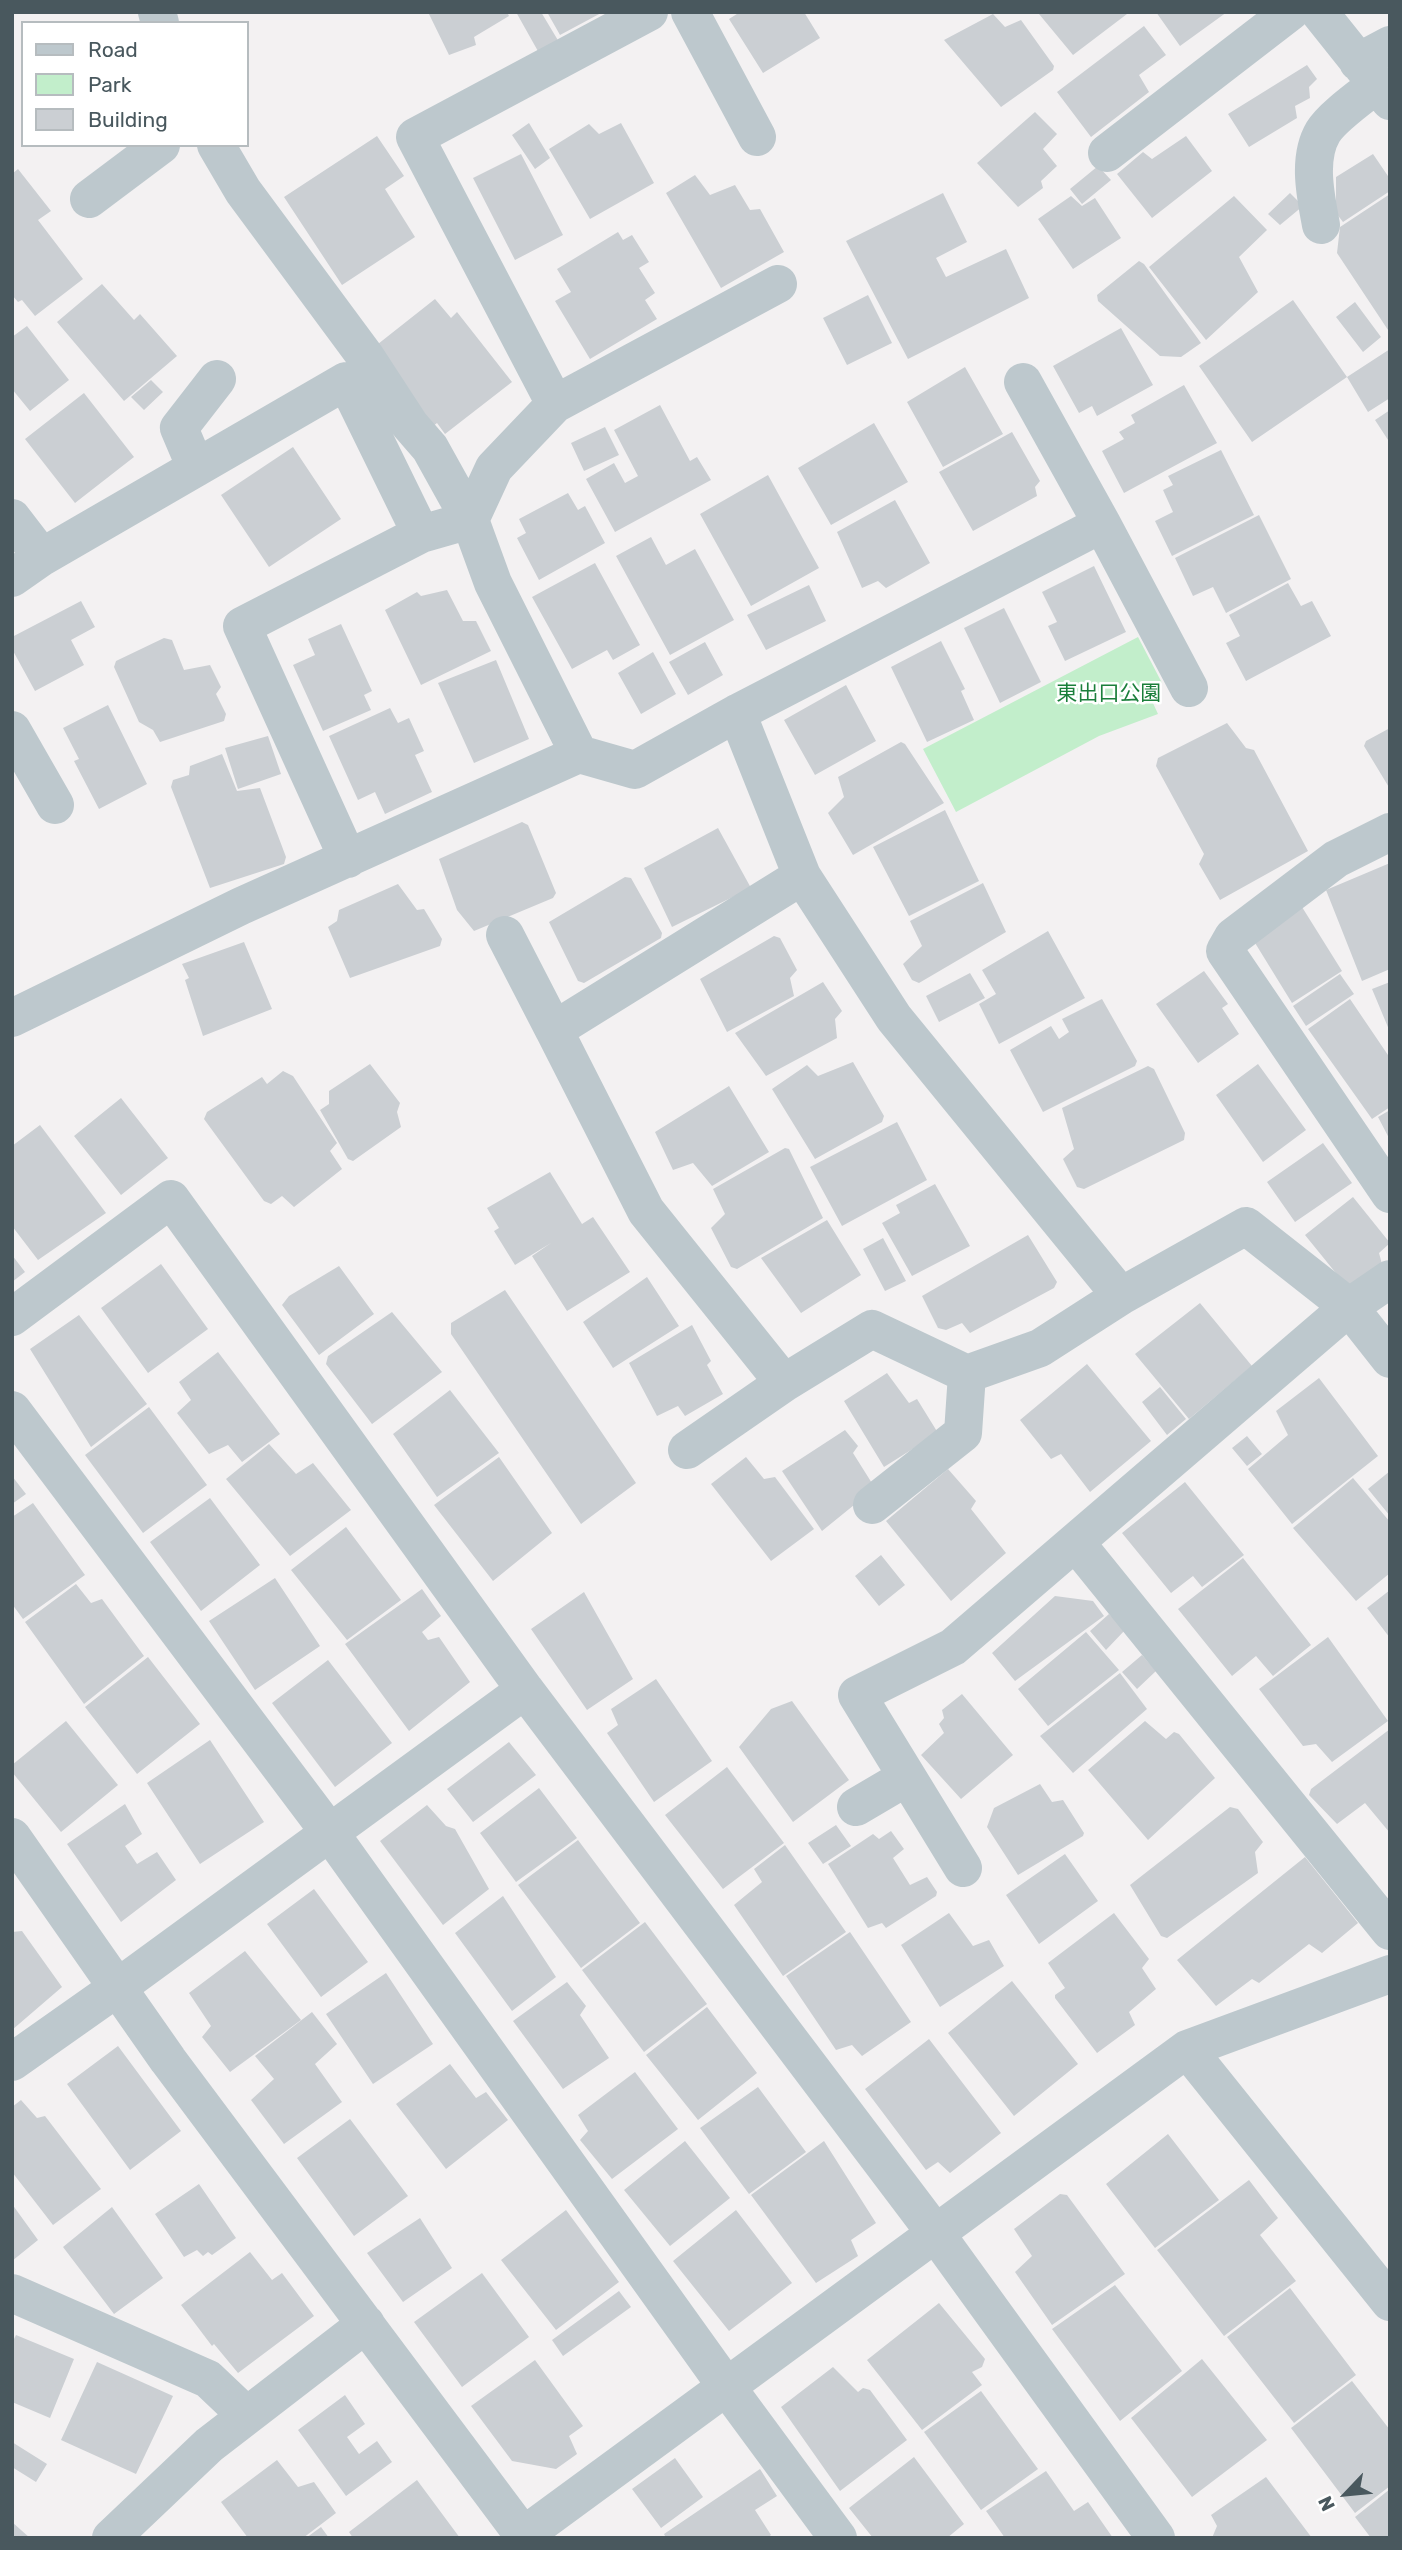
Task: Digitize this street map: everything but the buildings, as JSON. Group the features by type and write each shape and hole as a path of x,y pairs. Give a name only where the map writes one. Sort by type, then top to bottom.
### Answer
{"street":[{"path":"555,404 415,137 649,12"},
{"path":"690,12 757,137"},
{"path":"1107,153 1290,12"},
{"path":"1319,12 1379,73 1323,132 1316,156 1315,186 1321,225"},
{"path":"89,199 158,147"},
{"path":"217,147 243,191 365,356 410,425 430,448 470,520 493,583 579,754"},
{"path":"348,859 242,626 421,534 470,520 494,468 555,404 778,284"},
{"path":"195,468 179,428 217,379"},
{"path":"12,518 27,567 346,381 421,534"},
{"path":"1023,382 1189,688"},
{"path":"12,1018 241,906 579,754 635,771 737,713 1102,524"},
{"path":"737,713 802,876 894,1018 1121,1296"},
{"path":"12,730 55,805"},
{"path":"1390,832 1336,859 1233,937 1225,951 1390,1194"},
{"path":"554,1030 802,876"},
{"path":"505,935 646,1211 784,1383"},
{"path":"12,1317 171,1199 525,1690 936,2234 1156,2538"},
{"path":"687,1450 784,1383 872,1329 967,1374 1040,1348 1121,1296 1246,1226 1349,1307 1390,1359"},
{"path":"963,1868 857,1695 953,1647 1349,1307 1390,1279"},
{"path":"872,1505 963,1433 967,1374"},
{"path":"12,1410 330,1833 838,2538"},
{"path":"1076,1543 1390,1931"},
{"path":"12,2062 525,1690"},
{"path":"856,1807 907,1777"},
{"path":"12,1837 168,2060 522,2536 1187,2049 1390,1974"},
{"path":"1187,2049 1390,2302"},
{"path":"12,2293 208,2379 246,2415"},
{"path":"111,2538 209,2445 366,2324"}],"green space":[{"name":"東出口公園","path":"1138,637 1162,683 1147,690 1158,714 1099,736 956,812 923,749"}]}
